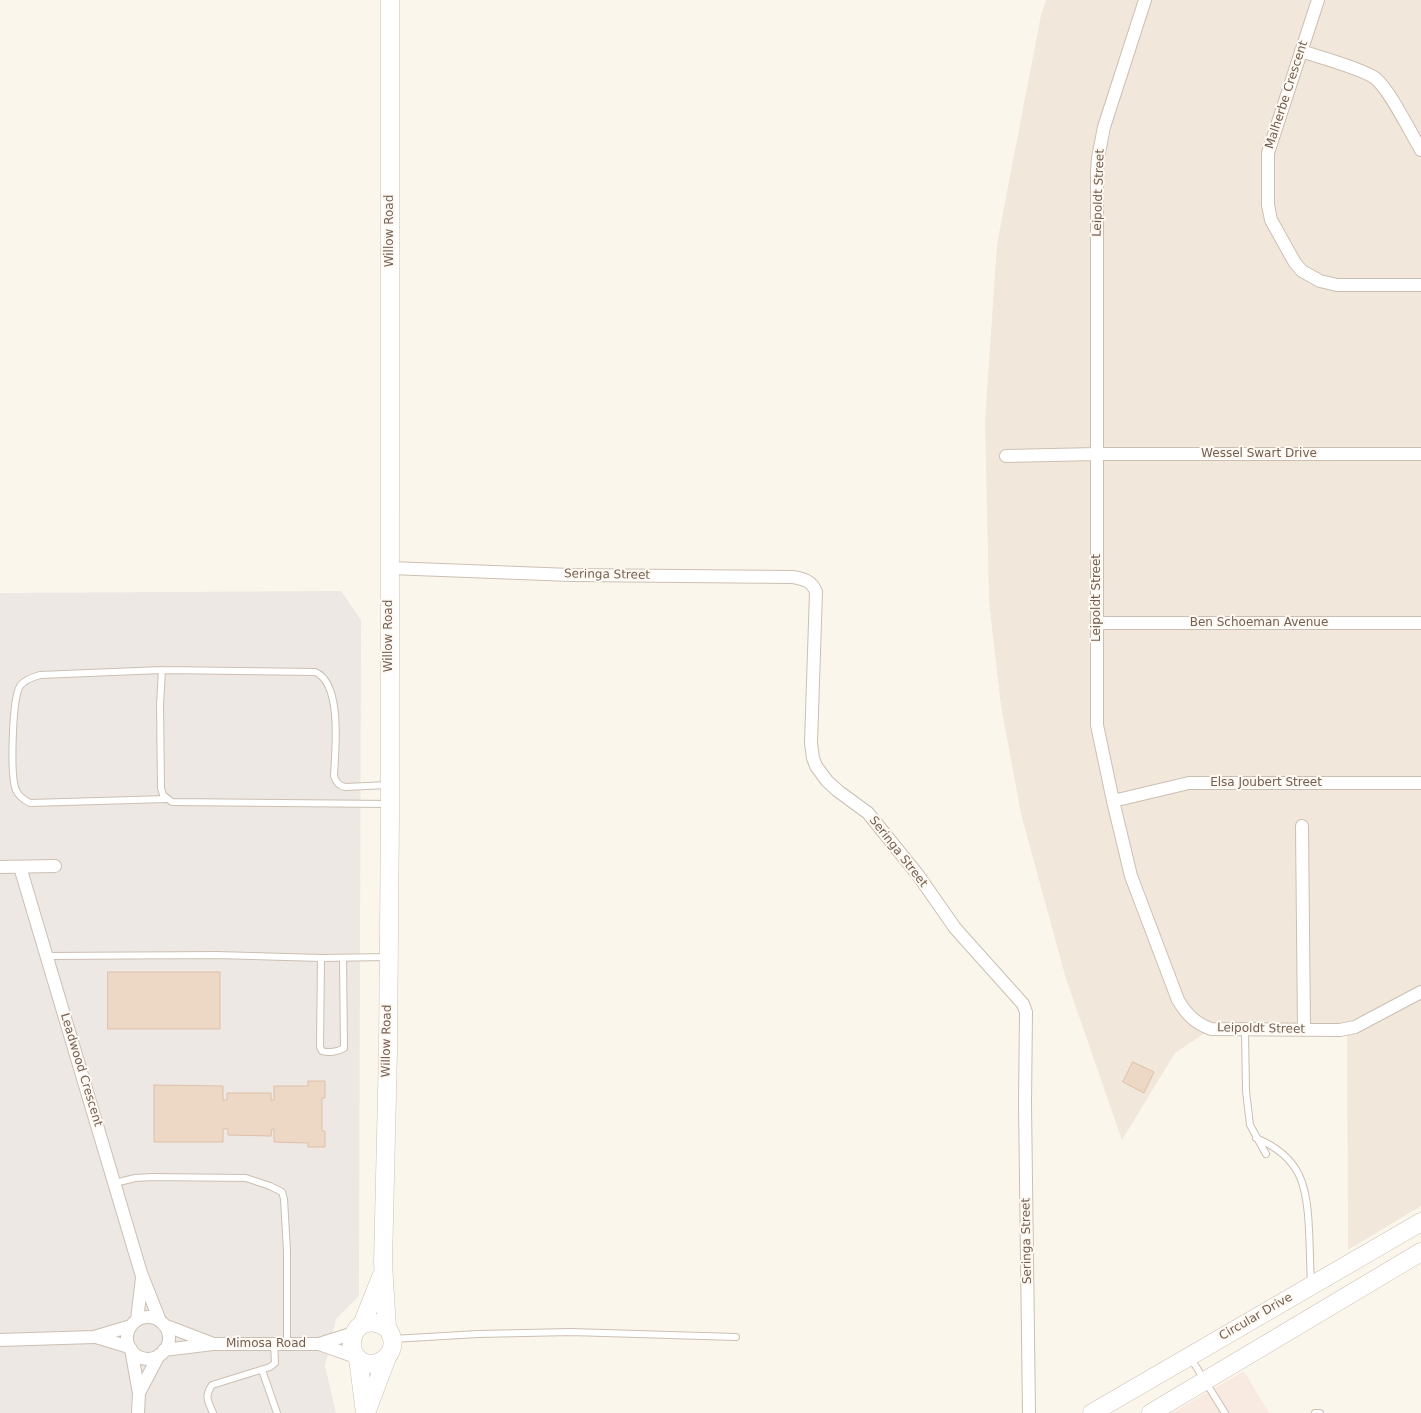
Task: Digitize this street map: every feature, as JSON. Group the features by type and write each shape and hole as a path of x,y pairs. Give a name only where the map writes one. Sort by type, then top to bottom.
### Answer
{"street":[{"name":"Willow Road","path":"365,1413 393,1346 383,1272 390,804 390,0"},
{"name":"Leipoldt Street","path":"1145,0 1104,127 1098,158 1098,725 1112,801 1133,883 1178,1000 1187,1014 1198,1024 1211,1029 1340,1030 1355,1027 1421,992"},
{"name":"Malherbe Crescent","path":"1318,0 1268,153 1268,205 1273,224 1289,255 1302,271 1326,284 1421,284"},
{"path":"1301,51 1374,77 1386,91 1421,150"},
{"name":"Wessel Swart Drive","path":"1006,456 1097,454 1421,454"},
{"name":"Seringa Street","path":"390,568 571,575 793,577 807,581 814,586 816,592 811,743 816,766 827,781 838,791 868,813 918,875 955,928 1023,1004 1026,1012 1025,1103 1029,1413"},
{"name":"Ben Schoeman Avenue","path":"1097,623 1421,623"},
{"name":"Elsa Joubert Street","path":"1112,801 1189,783 1421,783"},
{"path":"1302,826 1304,1030"},
{"path":"0,867 55,866"},
{"name":"Leadwood Crescent","path":"20,868 142,1273 162,1323"},
{"name":"Circular Drive","path":"1092,1413 1421,1222"},
{"path":"1151,1413 1421,1252"},
{"name":"Willow Road","path":"365,1413 357,1357 351,1345 383,1272"},
{"name":"Leadwood Crescent","path":"134,1323 142,1287 142,1273"},
{"name":"Mimosa Road","path":"0,1340 94,1337 150,1317 213,1344"},
{"path":"358,1329 375,1322 390,1334"},
{"path":"134,1323 127,1338 139,1393 138,1413"},
{"path":"139,1393 168,1340 168,1335 162,1323"},
{"name":"Mimosa Road","path":"319,1344 358,1329"},
{"name":"Mimosa Road","path":"94,1337 130,1348 136,1355 144,1358 152,1358 162,1353 213,1344 319,1344 357,1357"},
{"path":"357,1357 365,1363 373,1364 387,1358"}],"lane":[{"path":"162,670 160,704 161,788 167,799 172,802 390,804"},
{"path":"167,799 30,803 22,800 17,791 13,768 15,703 19,687 40,675 162,670 310,671 320,674 325,679 332,696 337,735 335,780 339,785 345,787 390,785"},
{"path":"47,956 388,957"},
{"path":"321,958 320,1047 325,1052 338,1051 344,1048 344,958"},
{"path":"1245,1030 1246,1091 1250,1125 1266,1154"},
{"path":"1256,1138 1271,1144 1282,1153 1292,1163 1302,1180 1308,1208 1311,1285"},
{"path":"115,1183 134,1178 246,1178 262,1182 282,1192 287,1250 281,1344 275,1362 270,1367 212,1385 207,1392 207,1400 213,1413"},
{"path":"390,1334 571,1332 736,1337"},
{"path":"1190,1356 1225,1413"},
{"path":"262,1370 277,1413"},
{"path":"1315,1413 1320,1413"}],"shaded area":[{"path":"1046,0 1421,0 1421,1206 1348,1250 1347,1029 1211,1029 1175,1053 1122,1140 1066,979 1021,814 1001,706 989,602 985,421 997,244 1041,15"},
{"path":"341,591 361,620 359,1296 336,1319 325,1366 336,1413 0,1413 0,593"},
{"path":"1244,1371 1269,1413 1172,1413"}],"building":[{"path":"108,972 220,972 220,1029 108,1029"},
{"path":"1133,1062 1154,1072 1144,1093 1123,1082"},
{"path":"308,1081 325,1081 325,1098 322,1098 322,1131 325,1131 325,1147 308,1147 308,1143 274,1142 274,1129 272,1129 271,1136 228,1135 228,1129 223,1129 223,1142 154,1142 154,1085 223,1086 223,1100 227,1100 227,1093 271,1093 271,1100 274,1100 274,1086 308,1086"}]}
